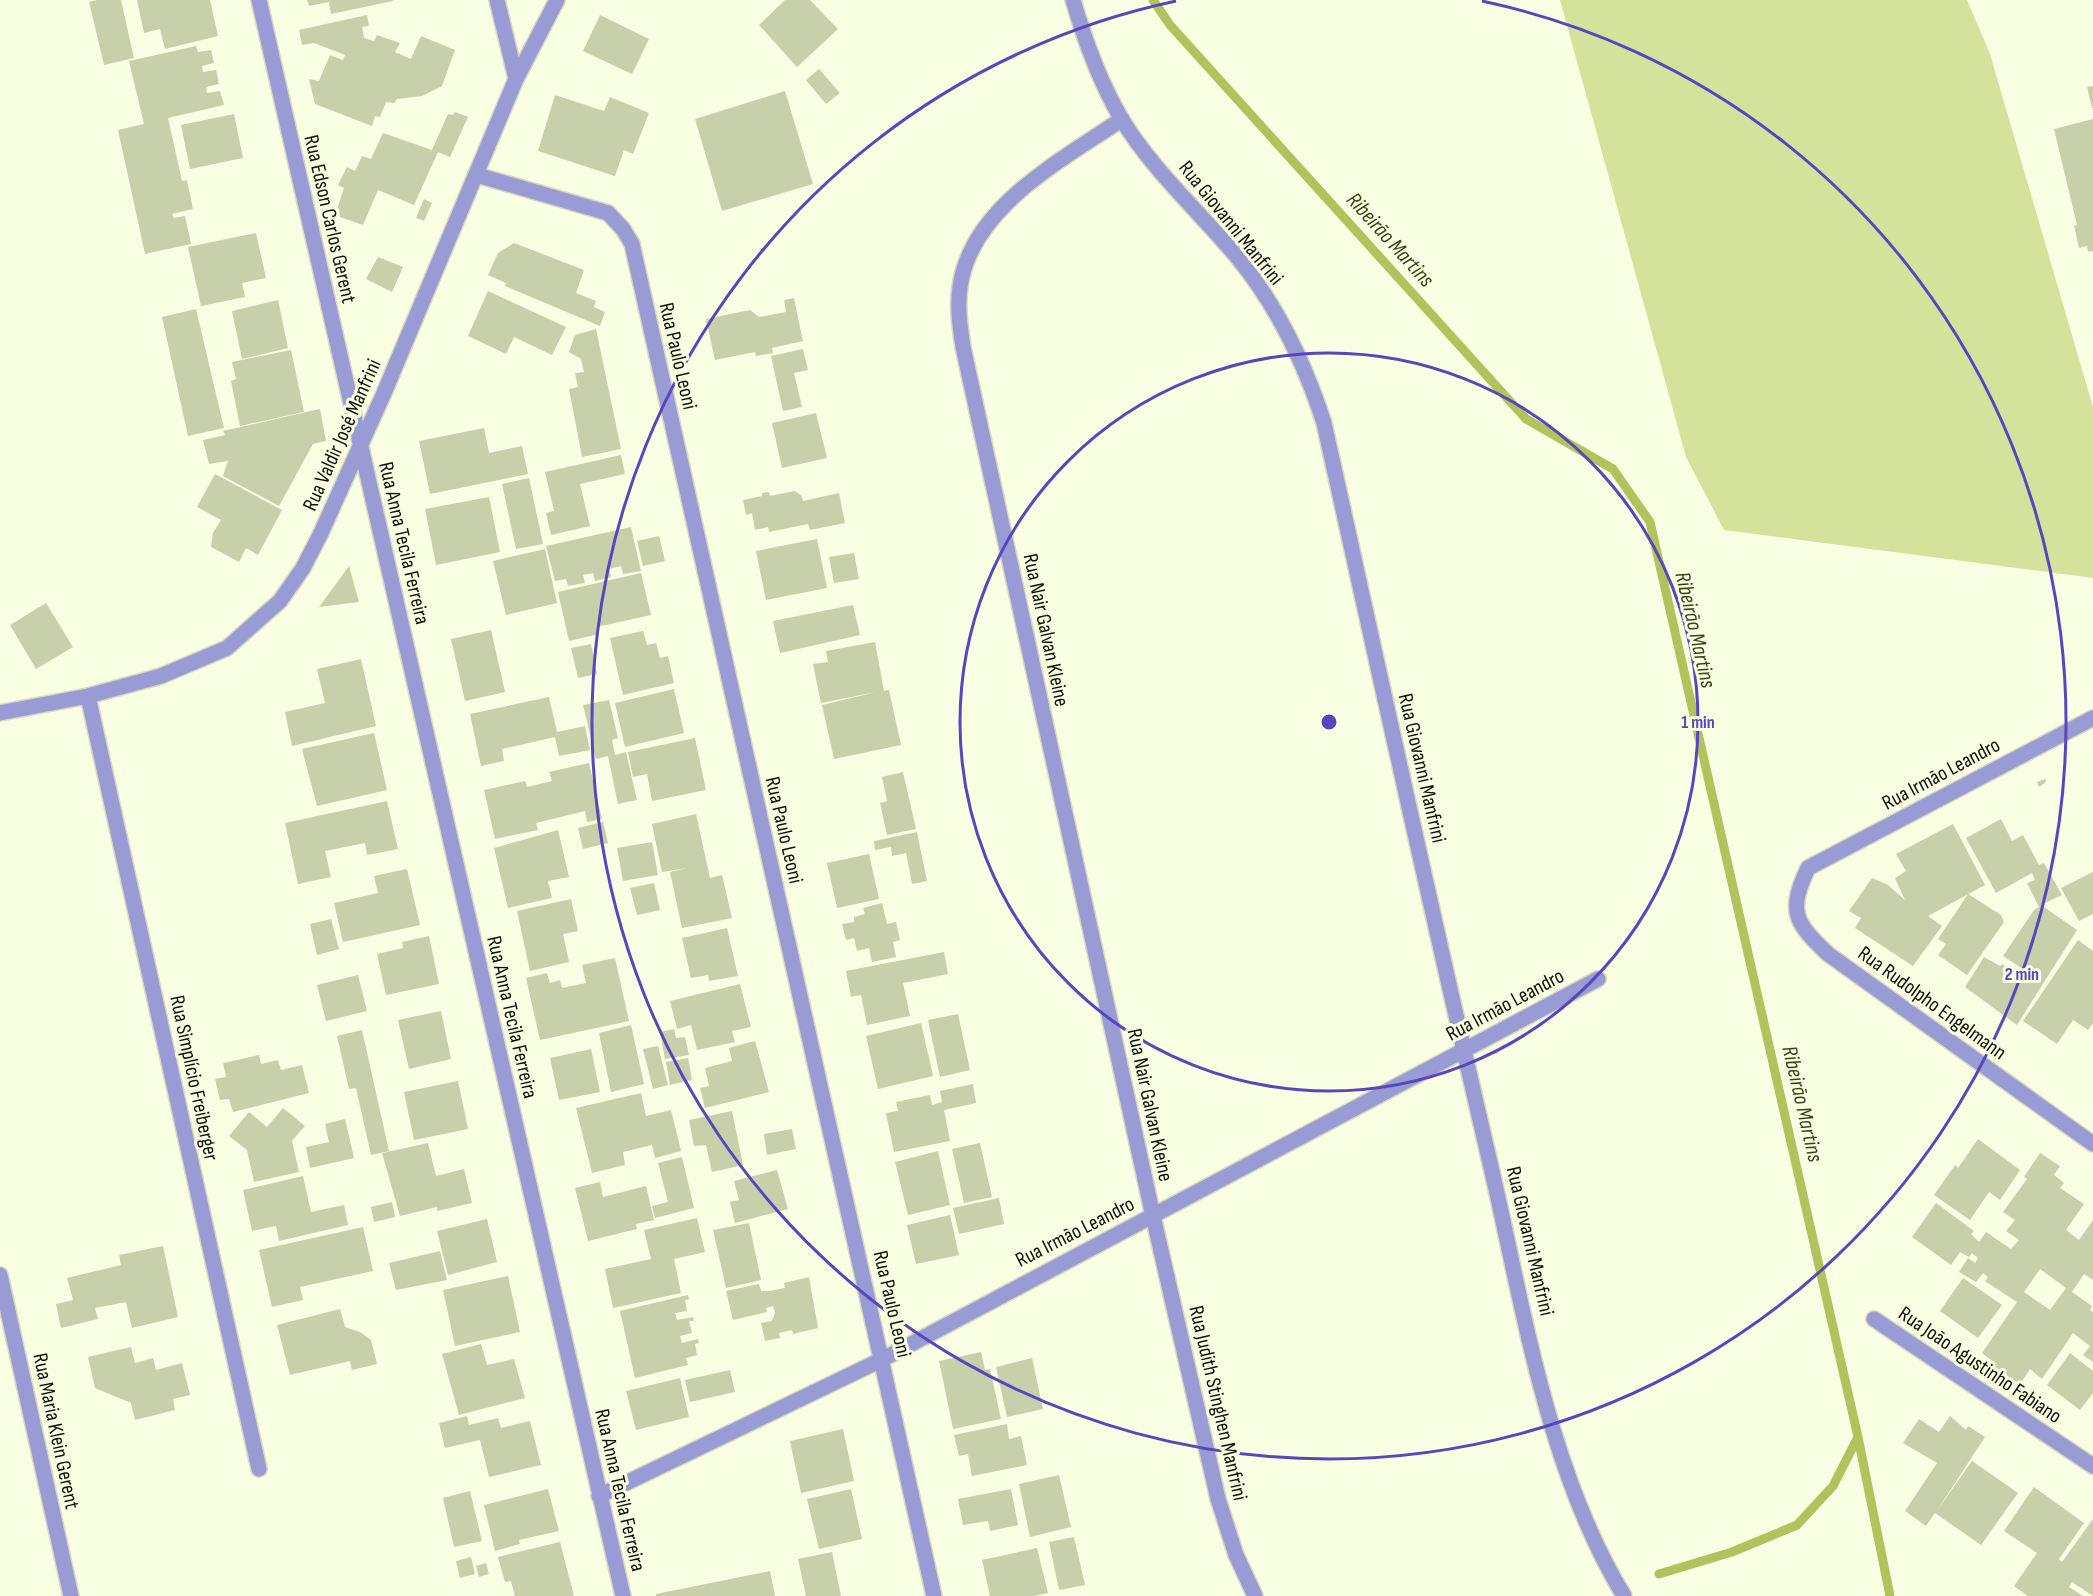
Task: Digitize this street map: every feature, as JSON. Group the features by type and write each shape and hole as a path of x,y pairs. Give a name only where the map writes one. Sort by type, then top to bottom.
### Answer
{"street":[{"name":"Rua Edson Carlos Gerent","path":"259,0 360,447"},
{"path":"496,0 516,80"},
{"name":"Rua Valdir José Manfrini","path":"0,713 88,696 161,676 227,648 280,601 303,568 321,533 360,447 516,80 557,0"},
{"name":"Rua Giovanni Manfrini","path":"1072,0 1095,67 1122,119 1143,150 1253,278 1280,320 1315,395 1330,447 1464,1050 1551,1421 1592,1532 1624,1596"},
{"name":"Rua Nair Galvan Kleine","path":"1122,119 1025,188 986,225 964,267 958,313 963,347 1153,1216"},
{"name":"Rua Paulo Leoni","path":"477,175 608,213 623,228 632,244 883,1359 934,1596"},
{"name":"Rua Anna Tecila Ferreira","path":"360,447 623,1596"},
{"name":"Rua Simplício Freiberger","path":"88,696 259,1469"},
{"name":"Rua Irmão Leandro","path":"1808,868 2093,718"},
{"name":"Rua Rudolpho Engelmann","path":"1808,868 1796,894 1797,913 1809,936 1828,954 2093,1144"},
{"name":"Rua Irmão Leandro","path":"600,1496 883,1359 1598,979"},
{"name":"Rua Judith Stinghen Manfrini","path":"1153,1216 1218,1499 1236,1555 1256,1596"},
{"name":"Rua Maria Klein Gerent","path":"0,1275 71,1596"},
{"name":"Rua João Agustinho Fabiano","path":"1874,1319 2093,1466"}],"green space":[{"path":"1560,0 1967,0 1990,54 2093,407 2093,578 1724,530 1686,457"}],"building":[{"path":"121,0 134,58 104,65 89,2"},
{"path":"137,0 210,0 218,36 165,49 160,29 144,33"},
{"path":"307,0 393,1 331,14 329,2 309,6"},
{"path":"785,0 810,0 838,29 797,67 759,25"},
{"path":"367,15 369,26 362,27 364,38 374,41 377,35 400,43 395,52 411,59 421,36 455,50 442,86 422,96 397,99 394,103 386,102 380,117 375,116 372,126 315,104 309,79 319,81 330,55 343,60 345,55 314,43 302,45 299,30"},
{"path":"600,15 649,39 632,74 583,51"},
{"path":"196,46 198,52 211,50 214,63 202,66 203,72 216,70 219,84 206,87 207,93 220,91 224,105 168,118 182,181 187,180 193,209 172,214 174,218 185,216 191,244 145,254 118,130 144,124 129,61"},
{"path":"819,69 840,93 826,104 806,80"},
{"path":"2093,86 2093,108 2092,108 2087,87"},
{"path":"785,91 813,184 722,211 695,119"},
{"path":"555,95 604,111 610,97 649,113 633,154 624,150 615,176 538,151"},
{"path":"455,112 468,117 450,157 438,152 414,205 378,190 363,225 340,217 338,206 344,188 338,185 347,167 355,171 362,156 371,159 383,133 432,150 448,114 453,115"},
{"path":"234,114 243,158 190,169 181,125"},
{"path":"2093,119 2093,251 2088,252 2087,246 2079,248 2074,226 2077,225 2054,129"},
{"path":"424,199 432,203 424,221 416,218"},
{"path":"256,233 266,278 242,283 245,297 201,306 188,247"},
{"path":"514,243 584,270 576,293 596,301 594,307 605,312 600,326 505,286 506,283 488,275 498,253"},
{"path":"378,257 403,267 392,292 366,279"},
{"path":"488,291 566,327 552,355 514,337 506,354 468,336"},
{"path":"794,298 803,341 772,348 773,353 756,356 755,352 715,360 706,319 750,310 759,317 786,312 784,300"},
{"path":"278,300 288,348 242,359 232,311"},
{"path":"196,309 224,428 188,436 162,317"},
{"path":"596,329 621,449 582,457 569,389 578,387 575,373 584,372 581,359 569,352 575,335"},
{"path":"803,349 808,370 794,373 802,407 783,411 771,356"},
{"path":"291,350 304,412 240,426 231,381 236,379 232,362"},
{"path":"320,409 326,441 313,444 279,506 223,476 228,461 209,464 203,440 225,435 223,431"},
{"path":"816,413 827,458 782,468 772,423"},
{"path":"484,428 489,453 522,446 528,474 430,494 419,441"},
{"path":"621,455 625,474 580,484 590,526 551,535 546,513 554,511 545,472"},
{"path":"215,474 282,510 258,555 246,548 239,562 211,547 213,533 221,520 197,507"},
{"path":"529,478 543,544 516,549 502,484"},
{"path":"794,491 801,495 803,501 839,493 845,523 810,530 808,524 769,532 768,527 755,530 752,513 746,515 743,500 762,496 762,493 769,492 770,496"},
{"path":"489,497 500,552 436,565 425,509"},
{"path":"631,527 641,571 623,574 621,566 609,569 611,577 595,581 593,573 583,575 585,583 568,586 566,579 555,581 546,546"},
{"path":"659,536 665,561 643,566 637,541"},
{"path":"817,539 827,588 766,600 756,551"},
{"path":"545,549 557,603 506,615 493,561"},
{"path":"854,553 859,579 834,583 829,557"},
{"path":"349,566 359,602 319,607"},
{"path":"641,573 651,615 597,627 599,634 569,641 558,592"},
{"path":"46,603 73,647 36,669 10,625"},
{"path":"853,605 860,635 780,653 773,621"},
{"path":"491,630 505,692 465,701 451,639"},
{"path":"643,631 647,645 656,643 660,658 668,656 674,683 623,695 610,638"},
{"path":"875,642 884,691 889,690 901,745 834,759 822,705 876,692 821,703 813,664 828,662 826,651"},
{"path":"591,644 597,674 578,678 571,648"},
{"path":"361,659 376,726 292,746 285,712 325,703 317,669"},
{"path":"674,689 684,733 625,747 615,703"},
{"path":"549,697 557,732 585,726 590,750 559,756 555,737 502,749 504,761 481,766 470,714"},
{"path":"609,700 618,738 612,740 615,755 626,752 637,800 618,804 608,756 596,759 583,705"},
{"path":"374,733 387,790 317,806 302,749"},
{"path":"695,738 706,790 652,801 647,774 633,777 628,752"},
{"path":"589,763 602,819 587,822 585,811 536,823 538,830 495,839 484,790 525,781 527,787 552,781 549,772"},
{"path":"903,772 916,829 887,835 880,803 887,801 882,777"},
{"path":"2045,779 2046,782 2039,787 2037,782"},
{"path":"387,801 398,849 367,855 365,843 325,851 331,877 298,884 285,823"},
{"path":"696,814 710,878 722,875 732,918 682,928 670,872 687,868 662,872 652,824"},
{"path":"2001,819 2012,841 2023,835 2039,865 2044,863 2062,895 2041,905 2077,930 2017,1025 1965,987 1984,957 2000,966 2002,964 2030,983 2035,977 2003,956 2034,910 2039,907 2027,883 2035,880 2032,873 1996,893 1966,838"},
{"path":"603,822 608,843 583,849 578,828"},
{"path":"1953,824 1985,885 1928,916 1942,926 1913,966 1855,928 1861,918 1849,911 1872,878 1888,885 1905,900 1895,878 1906,871 1896,854"},
{"path":"558,830 569,877 548,881 552,898 508,908 494,848"},
{"path":"917,832 927,881 912,884 906,853 892,856 891,847 875,850 874,841"},
{"path":"652,842 658,875 623,881 617,848"},
{"path":"869,854 879,899 837,908 827,863"},
{"path":"407,869 420,925 343,942 334,903 378,893 374,876"},
{"path":"2093,872 2093,914 2079,921 2061,888"},
{"path":"654,883 660,910 637,915 630,888"},
{"path":"1968,894 2001,915 2004,922 1967,975 1938,955 1946,944 1938,939"},
{"path":"571,899 578,931 563,934 569,962 530,971 517,911"},
{"path":"882,903 887,924 896,922 900,940 893,942 896,957 872,962 869,948 857,951 854,938 846,940 842,924 854,922 854,917 865,914 863,908"},
{"path":"331,919 339,949 317,955 310,924"},
{"path":"727,928 738,976 709,981 708,975 691,978 682,938"},
{"path":"429,936 439,984 386,995 377,954 403,948 402,942"},
{"path":"2078,940 2093,951 2093,1023 2088,1030 2073,1020 2057,1044 2023,1021"},
{"path":"944,952 948,974 903,983 910,1016 867,1025 861,995 851,997 846,971"},
{"path":"615,958 629,1021 540,1040 526,978 547,973 550,983 560,980 562,988 586,983 582,965"},
{"path":"358,975 367,1011 326,1021 317,985"},
{"path":"740,984 751,1027 732,1031 735,1042 697,1050 691,1025 677,1029 670,1001"},
{"path":"441,1011 451,1059 409,1069 398,1020"},
{"path":"958,1014 970,1070 940,1077 928,1020"},
{"path":"921,1023 933,1076 878,1089 866,1036"},
{"path":"631,1025 644,1084 611,1092 599,1033"},
{"path":"674,1029 676,1038 685,1037 689,1055 665,1059 660,1032"},
{"path":"362,1030 389,1151 371,1155 356,1088 349,1089 337,1036"},
{"path":"755,1041 769,1092 705,1108 700,1088 709,1086 705,1068 732,1061 729,1048"},
{"path":"658,1046 668,1085 653,1089 643,1049"},
{"path":"591,1049 600,1092 559,1100 550,1058"},
{"path":"259,1055 261,1064 278,1060 281,1070 302,1065 309,1093 233,1112 229,1099 220,1100 215,1079 226,1077 223,1063"},
{"path":"688,1058 692,1080 670,1085 666,1062"},
{"path":"458,1081 468,1129 414,1140 404,1092"},
{"path":"973,1084 976,1103 944,1110 950,1141 894,1152 886,1113 898,1111 896,1102 930,1095 932,1105 942,1102 940,1091"},
{"path":"641,1093 646,1116 671,1110 681,1151 655,1158 652,1145 623,1152 625,1165 592,1173 576,1108"},
{"path":"283,1108 305,1126 292,1141 299,1172 254,1182 247,1150 229,1136 249,1112 267,1127"},
{"path":"732,1111 743,1165 712,1172 706,1145 694,1146 689,1120"},
{"path":"345,1119 354,1158 310,1168 306,1147 329,1142 325,1124"},
{"path":"792,1129 796,1149 767,1155 764,1134"},
{"path":"1978,1139 2020,1170 2000,1200 1989,1192 1970,1220 1934,1195 1955,1165 1958,1168"},
{"path":"428,1143 436,1176 464,1169 472,1203 437,1211 437,1207 400,1216 382,1153"},
{"path":"980,1143 992,1197 964,1203 952,1149"},
{"path":"938,1151 950,1205 908,1215 895,1162"},
{"path":"2040,1153 2060,1166 2054,1175 2064,1183 2060,1188 2084,1204 2066,1230 2079,1240 2093,1220 2093,1280 2084,1274 2072,1292 2092,1306 2090,1310 2093,1312 2093,1362 2083,1355 2090,1346 2073,1333 2042,1379 2030,1369 2020,1384 1992,1365 1994,1362 1982,1353 2017,1302 1985,1281 1988,1277 1983,1273 1976,1282 1959,1272 1968,1258 1975,1263 1978,1258 1972,1253 1969,1257 1960,1252 1951,1265 1912,1237 1936,1203 1974,1231 1971,1234 1979,1242 1986,1232 2011,1249 2019,1240 2006,1231 2015,1220 2003,1212 2027,1179 2024,1177","holes":["2040,1269 2066,1288 2050,1310 2024,1292"]},
{"path":"682,1157 694,1208 655,1218 652,1206 668,1202 658,1163"},
{"path":"777,1170 788,1209 735,1223 730,1202 739,1200 734,1181"},
{"path":"303,1176 311,1212 344,1205 348,1225 279,1241 276,1226 252,1231 243,1190"},
{"path":"600,1182 603,1197 646,1186 654,1220 636,1224 637,1229 588,1241 575,1188"},
{"path":"999,1198 1004,1224 959,1234 953,1208"},
{"path":"392,1202 395,1217 374,1222 371,1207"},
{"path":"950,1215 959,1255 916,1264 907,1225"},
{"path":"697,1218 705,1252 674,1259 681,1293 613,1308 605,1269 651,1259 644,1230"},
{"path":"487,1219 497,1262 448,1275 437,1231"},
{"path":"749,1223 761,1280 726,1288 713,1230"},
{"path":"363,1227 373,1271 300,1287 303,1300 272,1307 259,1250"},
{"path":"163,1246 178,1317 132,1328 126,1302 95,1308 98,1319 61,1328 56,1304 73,1300 67,1278 121,1265 119,1255"},
{"path":"440,1251 447,1280 396,1290 389,1263"},
{"path":"508,1276 520,1332 455,1346 443,1290"},
{"path":"809,1277 818,1328 793,1334 792,1330 779,1333 780,1338 765,1341 761,1323 772,1321 775,1313 773,1306 766,1308 767,1312 733,1320 726,1291 759,1284 761,1291 770,1291 785,1288 784,1283"},
{"path":"1963,1278 2002,1305 1978,1338 1940,1311"},
{"path":"688,1295 689,1299 685,1300 687,1311 675,1313 677,1320 693,1317 694,1321 689,1321 692,1333 680,1336 682,1343 698,1339 699,1343 695,1344 697,1355 686,1358 688,1365 635,1378 620,1311"},
{"path":"340,1309 345,1327 360,1332 371,1340 377,1364 352,1370 350,1361 290,1375 277,1325"},
{"path":"481,1344 487,1365 514,1359 525,1398 459,1415 442,1354"},
{"path":"131,1347 135,1363 153,1358 156,1370 182,1363 190,1395 173,1399 175,1410 135,1420 131,1403 95,1388 88,1357"},
{"path":"981,1352 985,1370 990,1369 1001,1419 953,1429 939,1361"},
{"path":"2070,1353 2093,1371 2093,1393 2080,1410 2047,1385"},
{"path":"1032,1358 1043,1409 1007,1417 996,1367"},
{"path":"730,1370 735,1392 690,1402 685,1380"},
{"path":"680,1378 689,1417 636,1430 626,1391"},
{"path":"467,1416 469,1425 498,1418 501,1428 530,1421 541,1465 489,1477 480,1440 445,1448 439,1423"},
{"path":"1950,1416 1966,1430 1968,1426 1985,1437 1936,1512 1972,1461 2018,1493 1981,1545 1935,1513 1926,1526 1905,1511 1937,1463 1903,1443 1919,1419 1939,1432"},
{"path":"1007,1424 1009,1439 1021,1436 1027,1465 972,1476 968,1454 959,1456 954,1435"},
{"path":"843,1429 854,1481 801,1493 790,1441"},
{"path":"1059,1475 1071,1527 1030,1537 1019,1484"},
{"path":"2034,1487 2084,1523 2059,1559 2062,1562 2093,1519 2093,1596 2072,1582 2069,1587 2083,1596 2028,1596 2014,1586 2037,1553 2004,1531"},
{"path":"548,1489 559,1531 519,1540 520,1544 495,1551 484,1505"},
{"path":"851,1489 862,1539 819,1549 807,1499"},
{"path":"1011,1489 1018,1525 990,1531 988,1521 963,1525 958,1499"},
{"path":"470,1491 482,1541 454,1547 443,1498"},
{"path":"1074,1537 1085,1585 1059,1590 1049,1542"},
{"path":"560,1542 574,1596 515,1596 511,1581 505,1582 498,1557"},
{"path":"1037,1548 1048,1593 1034,1596 990,1596 982,1560"},
{"path":"832,1552 841,1596 806,1596 798,1559"},
{"path":"471,1557 475,1574 460,1578 456,1561"},
{"path":"486,1563 489,1574 479,1577 476,1566"},
{"path":"770,1571 775,1596 656,1596 656,1594"}],"waterway":[{"name":"Ribeirão Martins","path":"1153,0 1170,25 1526,419 1613,469 1650,522 1858,1437 1890,1596"},
{"path":"1659,1574 1732,1552 1797,1525 1833,1486 1858,1437"}]}
